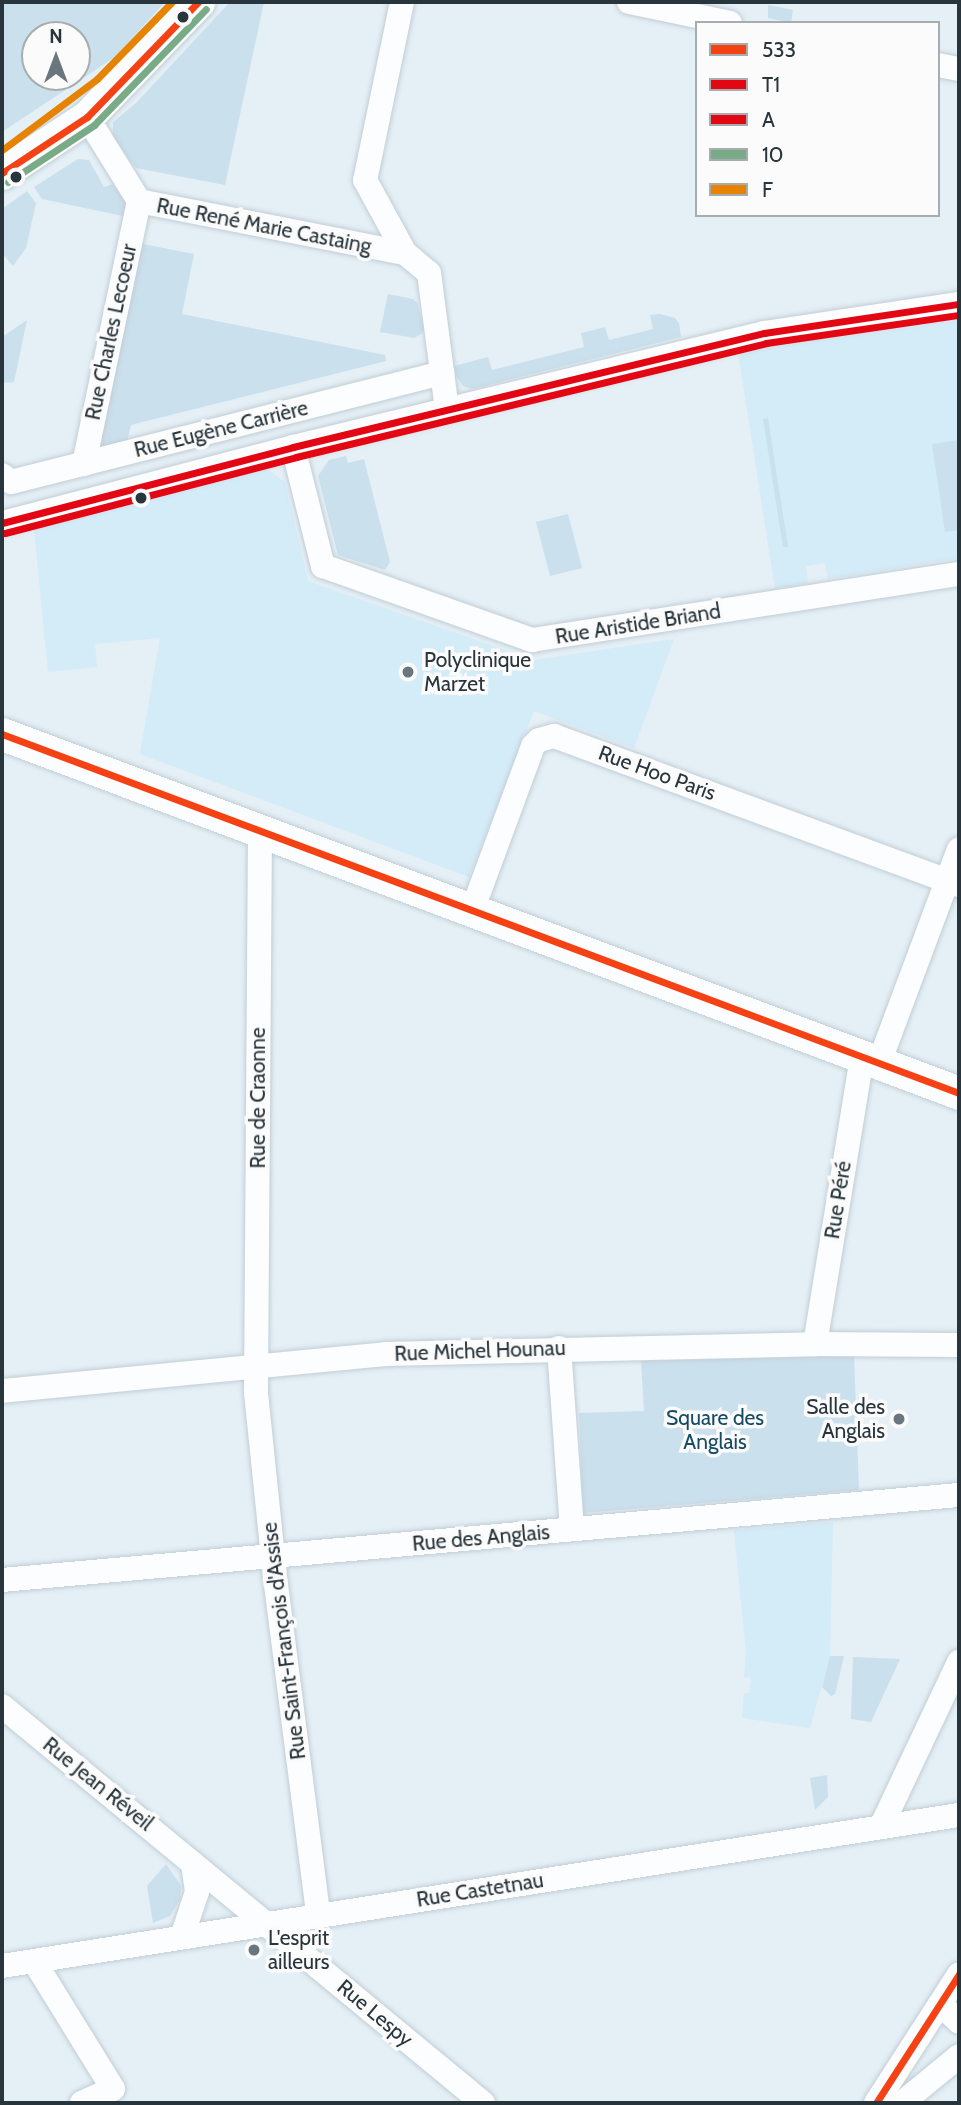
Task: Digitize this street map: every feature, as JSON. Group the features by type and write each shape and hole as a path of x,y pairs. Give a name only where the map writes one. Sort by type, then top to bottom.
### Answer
{"main road":[{"path":"2,173 87,117 198,2"},
{"path":"2,734 959,1093"}],"street":[{"path":"402,2 365,180 405,253 429,273 447,410"},
{"path":"629,2 720,21"},
{"path":"940,65 959,69"},
{"name":"Rue René Marie Castaing","path":"87,117 139,201 405,253"},
{"name":"Rue Charles Lecoeur","path":"84,464 139,201"},
{"path":"2,523 293,447 764,332 959,304"},
{"name":"Rue Eugène Carrière","path":"6,479 84,464 442,373"},
{"name":"Rue Aristide Briand","path":"293,447 323,566 532,640 959,574"},
{"name":"Rue Hoo Paris","path":"472,911 533,746 539,740 554,736 953,883"},
{"name":"Rue de Craonne","path":"257,1366 260,830"},
{"name":"Rue Péré","path":"815,1343 870,1059 953,883 959,849"},
{"name":"Rue Michel Hounau","path":"2,1391 386,1354 815,1343 959,1345"},
{"path":"559,1349 572,1529"},
{"name":"Rue Saint-François d'Assise","path":"257,1366 256,1393 273,1555 318,1916"},
{"name":"Rue des Anglais","path":"2,1580 959,1495"},
{"path":"881,1827 959,1662"},
{"name":"Rue Jean Réveil","path":"2,1706 267,1923"},
{"name":"Rue Castetnau","path":"2,1966 959,1815"},
{"path":"182,1937 197,1892 194,1863"},
{"name":"Rue Lespy","path":"267,1923 483,2103"},
{"path":"34,1961 113,2089 82,2103"},
{"path":"876,2103 959,1974"},
{"path":"940,2004 959,2022"},
{"path":"902,2103 959,2056"}],"shaded area":[{"path":"959,320 959,558 828,579 825,563 806,566 808,583 775,589 738,352"},
{"name":"Polyclinique Marzet","path":"264,467 285,482 308,581 533,660 674,639 634,748 534,711 469,877 140,754 160,638 95,644 97,667 48,672 34,529"},
{"path":"833,1522 830,1656 810,1728 742,1718 744,1693 749,1693 751,1678 744,1677 746,1653 734,1530"}],"green space":[{"path":"2,2 165,2 115,57 91,73 91,21 21,21 21,91 64,91 2,132"},
{"path":"230,2 264,2 225,185 136,168 113,137 113,122 136,103"},
{"path":"768,5 793,10 791,21 768,18"},
{"path":"78,159 89,160 104,187 113,184 133,212 128,217 42,199 34,187"},
{"path":"27,191 36,203 26,248 13,266 2,253 2,209"},
{"path":"138,243 194,254 182,314 385,355 386,361 131,425 126,446 100,447"},
{"path":"388,294 413,299 417,303 424,329 421,334 414,338 380,332"},
{"path":"660,314 675,318 679,323 681,337 472,389 463,386 455,374 454,366 488,357 492,370 584,347 581,333 605,327 609,340 653,329 650,315"},
{"path":"27,320 14,382 2,383 2,337"},
{"path":"768,418 788,547 783,547 763,419"},
{"path":"959,440 959,530 945,532 932,444"},
{"path":"346,456 348,463 364,459 390,562 385,570 338,555 318,476 329,460"},
{"path":"568,514 582,568 550,576 536,522"},
{"name":"Square des Anglais","path":"854,1356 859,1490 583,1513 579,1413 644,1411 641,1361"},
{"path":"830,1656 844,1656 835,1694 831,1696 822,1687"},
{"path":"853,1657 900,1659 871,1722 851,1719"},
{"path":"827,1775 828,1797 815,1810 810,1778"},
{"path":"166,1864 181,1886 180,1900 170,1916 153,1923 147,1886"}],"transit line":[{"name":"F","path":"2,150 97,79 172,2"},
{"name":"533","path":"2,173 87,117 198,2"},
{"name":"10","path":"8,182 94,125 206,9"},
{"name":"T1","path":"2,523 293,447 764,333 959,304"},
{"name":"A","path":"5,533 296,457 766,343 959,315"},
{"name":"533","path":"2,734 959,1093"},
{"name":"533","path":"876,2103 959,1974"}],"place":[{"name":"Polyclinique Marzet","path":"408,672"},
{"name":"Salle des Anglais","path":"899,1419"},
{"name":"L'esprit ailleurs","path":"254,1950"}]}
